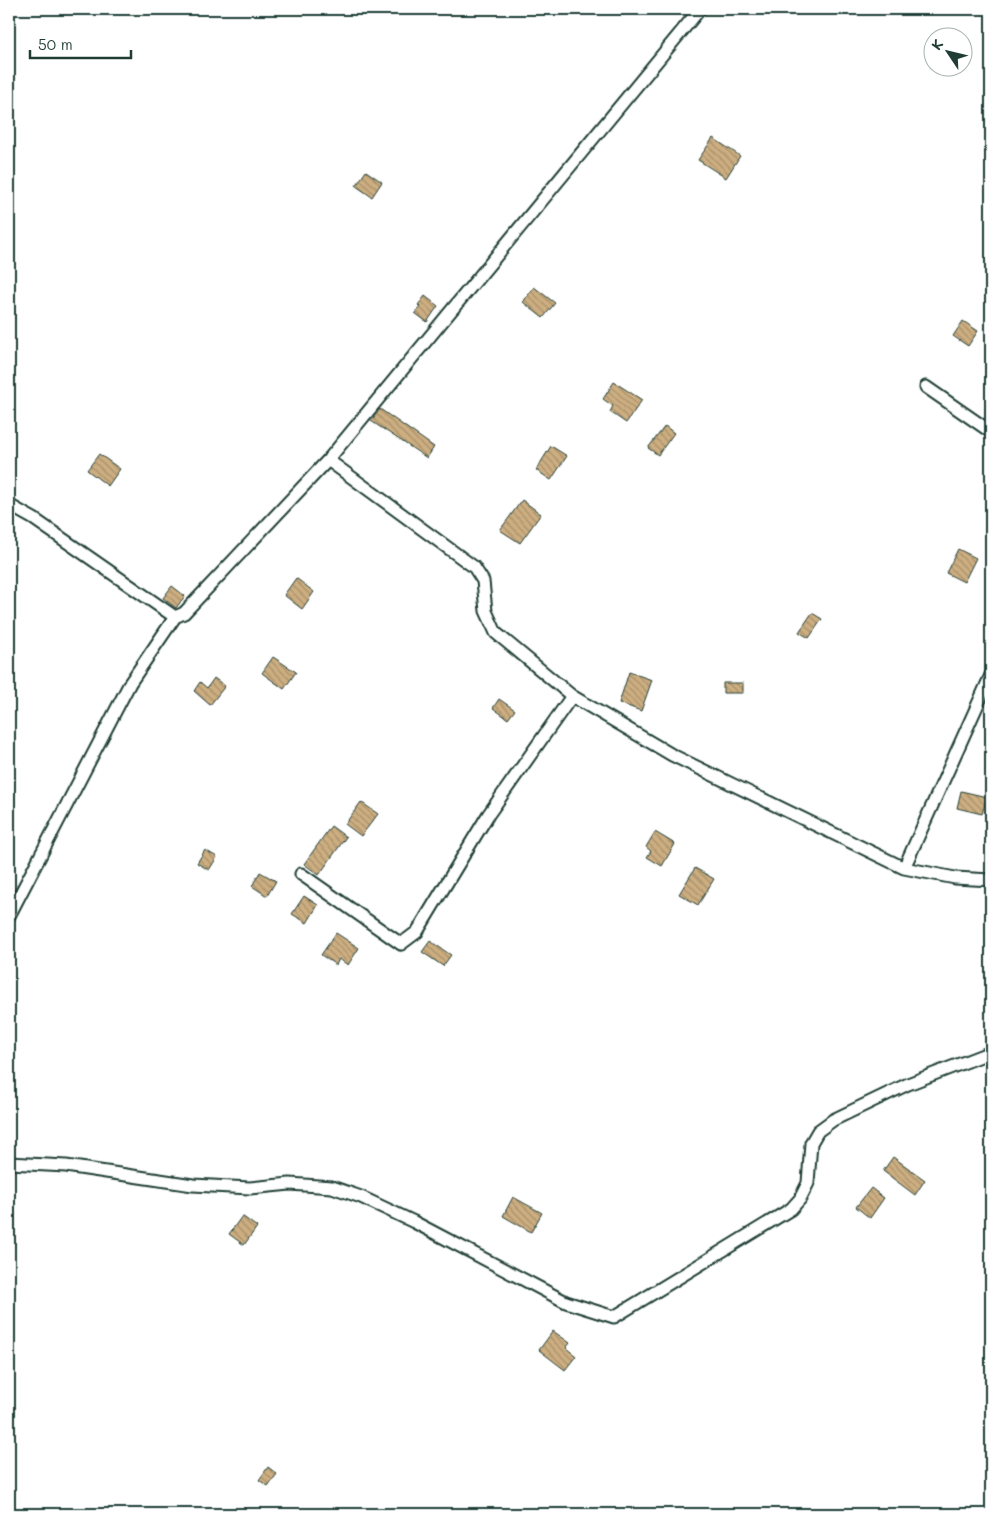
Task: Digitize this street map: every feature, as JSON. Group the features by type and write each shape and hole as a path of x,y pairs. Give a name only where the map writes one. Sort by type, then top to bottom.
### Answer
{"street":[{"path":"9,916 130,683 175,617 184,613 328,460 700,9"},
{"path":"926,387 991,432"},
{"path":"328,460 474,567 483,581 486,611 496,633 572,696 672,755 904,868 956,878 991,880"},
{"path":"9,505 34,519 175,617"},
{"path":"904,868 991,674"},
{"path":"301,874 402,944 417,932 488,815 572,696"},
{"path":"9,1163 66,1166 193,1185 250,1188 290,1184 332,1187 361,1197 414,1222 566,1302 614,1317 791,1209 800,1199 808,1183 811,1143 818,1131 833,1120 908,1084 991,1052"}],"building":[{"path":"713,138 740,156 726,178 698,160"},
{"path":"366,171 382,182 372,197 356,186"},
{"path":"534,287 555,303 543,318 523,302"},
{"path":"425,296 438,306 427,322 415,313"},
{"path":"963,321 978,331 968,346 953,336"},
{"path":"614,382 642,400 626,423 610,412 613,406 603,399"},
{"path":"380,409 434,447 427,458 371,421"},
{"path":"665,426 674,433 658,455 648,448"},
{"path":"551,446 567,456 551,480 536,470"},
{"path":"99,454 120,469 108,486 87,470"},
{"path":"522,500 541,514 520,543 500,530"},
{"path":"958,549 976,558 964,582 946,573"},
{"path":"296,578 314,592 302,609 284,595"},
{"path":"172,586 185,596 176,608 163,598"},
{"path":"812,613 822,619 809,638 799,632"},
{"path":"273,657 296,672 284,689 262,673"},
{"path":"629,672 652,680 641,711 619,703"},
{"path":"214,678 225,686 210,705 194,691 200,682 207,688"},
{"path":"723,683 743,683 743,693 723,693"},
{"path":"499,699 515,710 508,719 493,708"},
{"path":"961,791 987,797 982,814 957,808"},
{"path":"361,802 378,814 361,836 345,824"},
{"path":"331,826 346,837 319,875 304,864"},
{"path":"655,832 675,844 662,866 647,857 651,851 646,847"},
{"path":"205,850 217,857 209,870 197,863"},
{"path":"695,868 714,879 698,905 679,894"},
{"path":"260,872 276,881 267,896 252,886"},
{"path":"304,896 318,905 307,923 292,914"},
{"path":"336,933 359,948 348,965 339,959 336,965 321,955"},
{"path":"430,941 451,955 443,966 422,952"},
{"path":"893,1157 925,1180 915,1195 883,1171"},
{"path":"871,1188 884,1198 870,1218 856,1207"},
{"path":"513,1197 542,1213 531,1232 503,1216"},
{"path":"242,1216 257,1227 244,1245 229,1234"},
{"path":"553,1331 570,1343 566,1348 576,1356 565,1370 539,1350"},
{"path":"268,1467 277,1474 268,1486 259,1480"}]}
